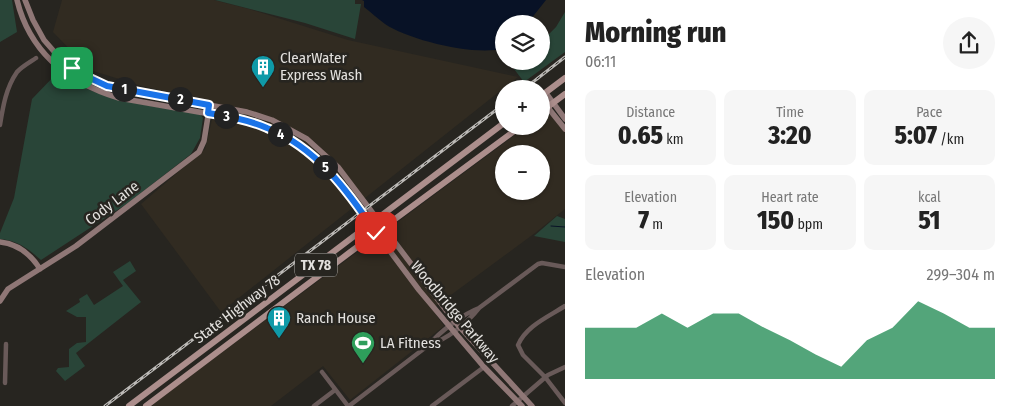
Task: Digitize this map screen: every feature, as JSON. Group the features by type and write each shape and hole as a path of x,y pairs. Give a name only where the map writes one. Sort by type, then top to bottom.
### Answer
{"main road":[{"name":"Woodbridge Parkway","path":"18,0 24,21 34,40 44,53 61,69 82,84 119,98 244,120 286,137 309,152 346,191 419,290 532,406"},
{"name":"Woodbridge Parkway","path":"25,0 44,40 72,68 90,78 116,88 247,112 272,120 307,139 331,160 427,284 484,367 520,404"},
{"path":"550,90 565,78"},
{"path":"550,105 565,94"},
{"name":"Cody Lane","path":"0,300 8,289 76,246 199,152 204,141 209,105"},
{"path":"550,105 565,119"},
{"path":"550,105 565,129"},
{"path":"265,127 272,120"},
{"name":"State Highway 78","path":"129,406 495,130"},
{"name":"State Highway 78","path":"146,406 509,135"},
{"path":"440,186 437,180 462,159 465,152"},
{"path":"324,166 331,160"},
{"path":"0,242 18,247 33,257 40,268"},
{"path":"419,290 427,284"},
{"path":"268,302 274,310"}],"street":[{"path":"0,124 9,87 18,71 36,58"},
{"path":"322,372 348,406 430,344 435,337 472,316 479,308 538,264 542,263 565,268"},
{"path":"565,306 531,327 522,336 518,345 523,355 545,377 565,402"},
{"path":"6,344 6,383"},
{"path":"432,406 484,367"},
{"path":"512,406 520,404 524,396 545,377 565,367"},
{"path":"314,406 335,390"}],"shaded area":[{"path":"62,0 214,0 348,40 518,77 514,80 495,80 495,95 221,312 141,204 205,149 216,103 142,86 90,70 53,32"},
{"path":"552,108 565,128 565,209 432,309 444,326 350,400 323,366 271,406 150,406 495,150 495,200 550,200 550,145 501,145 515,135 550,135 550,109"}],"green space":[{"path":"0,0 12,0 17,32 0,42"},
{"path":"215,0 355,0 355,4 361,4 355,39 305,23"},
{"path":"565,12 565,52 550,63 550,33"},
{"path":"515,70 540,70 527,80 522,80"},
{"path":"59,71 89,90 107,96 145,105 200,114 203,118 200,138 191,154 128,203 41,260 22,246 12,241 0,239 0,233 14,198 32,99"},
{"path":"557,216 565,219 565,242 534,236"},
{"path":"130,261 136,271 123,280 141,302 76,353 85,366 65,381 56,371 58,368 69,367 69,349 77,343 86,342 86,317 77,317 66,311 80,302 79,299 87,294 94,305 123,286 113,272"}],"water":[{"path":"362,0 546,0 534,15 495,15 495,50 492,50 461,49 410,36 385,24 364,7 364,1"}],"waterway":[{"path":"551,226 565,227"}],"railway":[{"path":"536,80 565,57"},
{"path":"105,406 495,111"}],"place":[{"name":"ClearWater Express Wash","path":"263,88"},
{"name":"Ranch House","path":"279,339"},
{"name":"LA Fitness","path":"363,364"}],"route":[{"path":"72,68 107,86 209,105 208,113 244,120 286,137 309,152 333,175 376,233"}]}
